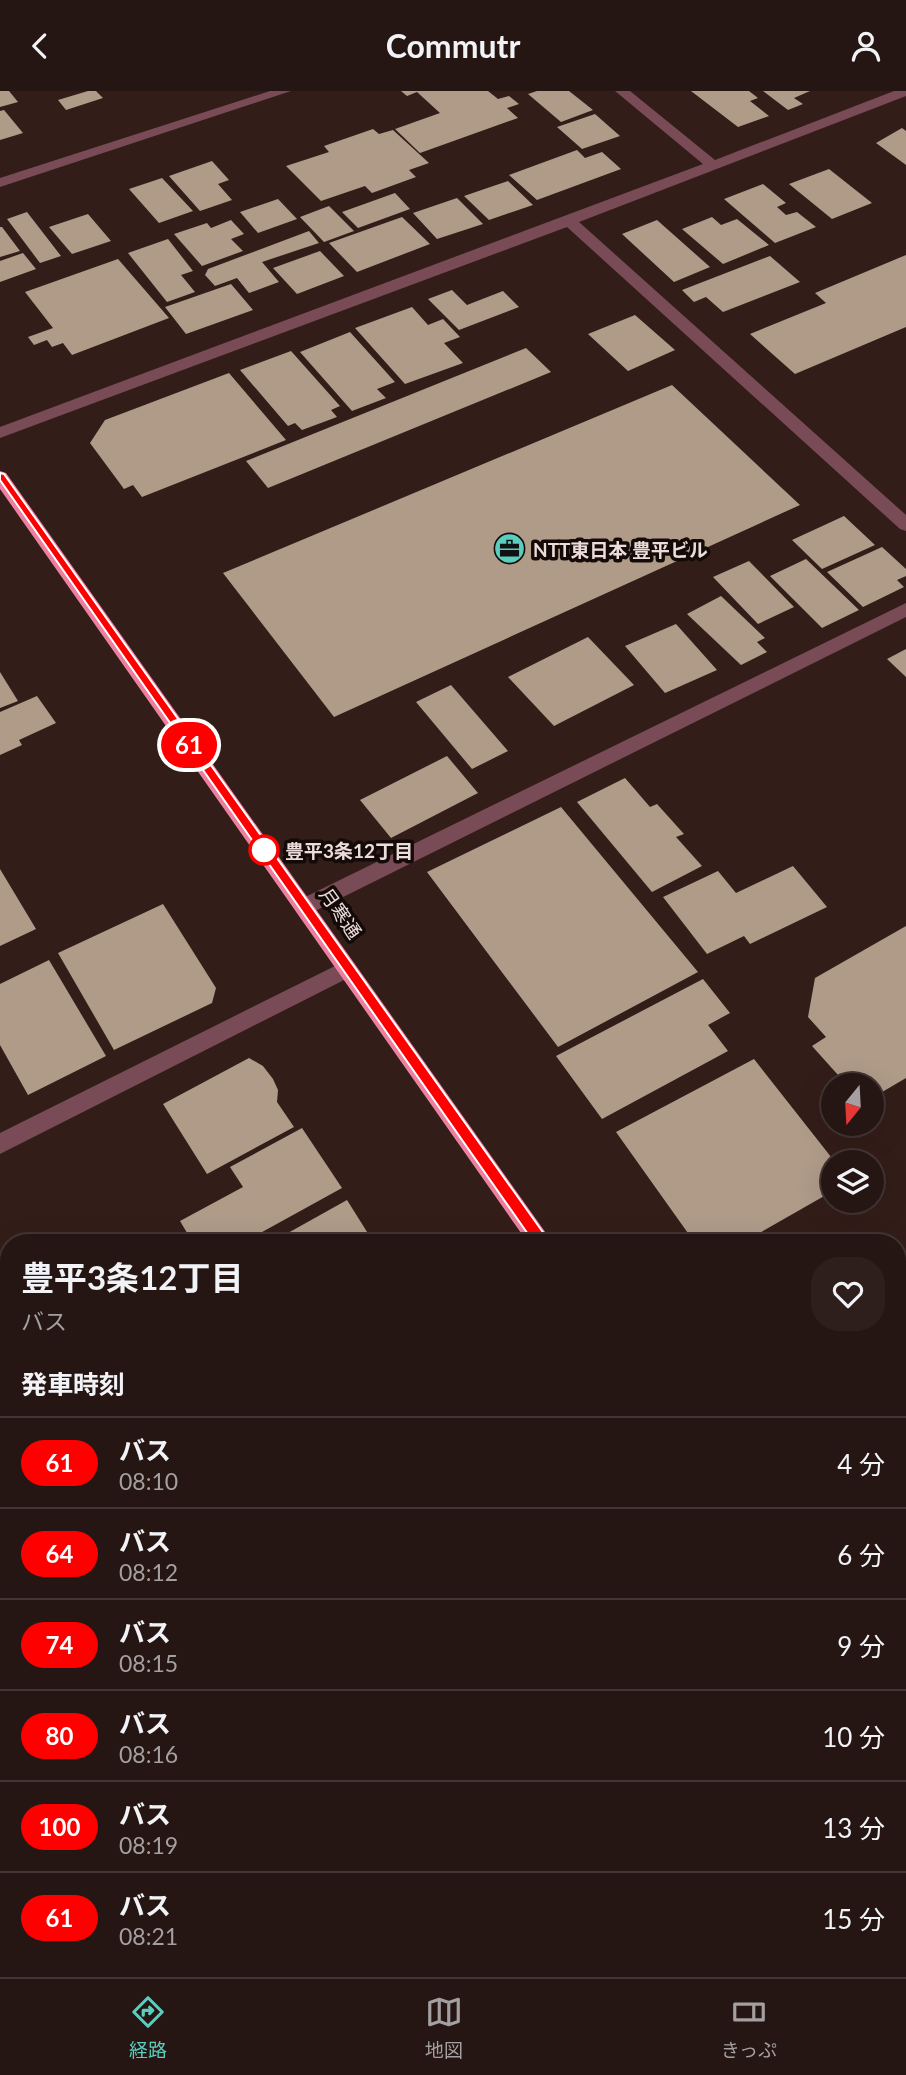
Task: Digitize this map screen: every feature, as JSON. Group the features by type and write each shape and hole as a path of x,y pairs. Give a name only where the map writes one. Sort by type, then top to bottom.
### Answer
{"highway":[{"name":"月寒通","path":"0,477 536,1234"}],"street":[{"path":"0,183 284,91"},
{"path":"622,91 712,164"},
{"path":"0,433 569,221 906,91"},
{"path":"569,221 906,526"},
{"path":"304,907 906,609"},
{"path":"0,1144 348,969"}],"building":[{"path":"0,91 9,91 18,102 0,107"},
{"path":"96,91 103,98 66,110 58,100"},
{"path":"401,91 488,91 498,99 509,96 519,104 507,108 518,118 420,153 395,129 440,113 417,92 407,96"},
{"path":"537,91 569,91 593,110 561,122 528,94"},
{"path":"691,91 749,91 758,98 750,101 769,116 738,127"},
{"path":"763,91 810,91 794,98 803,104 788,110"},
{"path":"4,110 23,133 0,140 0,111"},
{"path":"595,114 620,136 582,149 557,127"},
{"path":"902,128 906,131 906,165 876,143"},
{"path":"373,129 379,134 393,130 429,163 409,170 416,177 372,193 365,186 321,201 286,166 329,152 324,146"},
{"path":"577,150 585,158 602,152 621,169 537,200 509,175"},
{"path":"212,161 229,180 218,184 232,200 200,211 169,176"},
{"path":"829,169 872,203 832,219 789,184"},
{"path":"162,178 193,211 159,223 129,189"},
{"path":"508,181 533,205 489,220 464,196"},
{"path":"763,184 786,203 777,207 786,215 797,212 816,227 775,243 724,199"},
{"path":"395,193 410,209 358,228 342,212"},
{"path":"457,198 483,224 437,239 413,213"},
{"path":"278,199 297,219 258,233 240,212"},
{"path":"329,206 354,231 324,242 300,217"},
{"path":"27,212 61,256 40,263 7,219"},
{"path":"88,214 111,241 72,254 49,227"},
{"path":"402,217 430,244 357,272 329,243"},
{"path":"712,217 721,225 737,219 769,245 723,264 682,229"},
{"path":"231,220 244,234 231,239 243,251 202,266 174,234 207,223 211,228"},
{"path":"657,220 710,267 674,282 622,234"},
{"path":"2,227 20,251 0,257"},
{"path":"309,231 319,243 262,262 279,282 249,293 237,278 215,286 205,275 208,269"},
{"path":"168,239 193,271 181,275 195,292 167,302 128,253"},
{"path":"320,251 344,276 297,294 273,268"},
{"path":"23,253 36,269 0,282 0,261"},
{"path":"906,255 906,327 795,374 750,334 826,303 815,293"},
{"path":"770,256 800,282 723,312 706,297 694,302 682,290"},
{"path":"118,259 169,318 72,355 63,343 52,347 47,340 34,345 28,337 53,328 25,292"},
{"path":"231,284 253,310 186,334 165,307"},
{"path":"452,290 467,305 503,291 519,307 459,330 428,299"},
{"path":"412,307 428,325 443,319 460,337 444,343 463,363 405,384 355,328"},
{"path":"635,315 675,350 628,371 588,334"},
{"path":"350,332 395,382 377,389 386,398 352,411 300,352"},
{"path":"526,348 551,372 268,488 246,461"},
{"path":"291,351 340,406 331,410 337,417 302,430 295,423 288,426 240,370"},
{"path":"229,373 286,440 142,497 133,485 124,489 90,443 105,420"},
{"path":"672,385 800,505 334,717 223,573"},
{"path":"844,516 875,545 822,569 792,540"},
{"path":"882,547 906,569 906,576 897,580 904,587 863,607 827,572"},
{"path":"806,559 859,610 822,628 770,576"},
{"path":"749,561 794,607 758,624 713,577"},
{"path":"721,596 765,638 757,642 767,652 741,665 687,614"},
{"path":"676,624 717,670 665,693 625,646"},
{"path":"588,637 634,685 554,726 508,677"},
{"path":"906,649 906,677 887,659"},
{"path":"0,672 18,701 0,708"},
{"path":"451,685 508,751 472,769 416,702"},
{"path":"37,696 56,723 19,740 22,745 0,755 0,712"},
{"path":"447,756 478,793 391,838 360,800"},
{"path":"625,778 650,807 657,804 684,834 676,837 702,866 652,892 577,802"},
{"path":"561,807 698,972 558,1047 427,872"},
{"path":"793,866 827,907 750,944 744,936 707,954 663,897 718,871 736,893"},
{"path":"0,869 36,929 0,946"},
{"path":"163,904 216,988 212,1003 114,1050 58,953"},
{"path":"906,926 906,1078 884,1091 884,1073 836,1073 812,1046 826,1037 808,1017 815,978"},
{"path":"49,960 106,1056 28,1095 0,1045 0,984"},
{"path":"703,979 730,1013 708,1025 728,1051 602,1119 556,1056"},
{"path":"249,1058 263,1066 273,1079 278,1090 277,1102 294,1127 207,1174 163,1104"},
{"path":"754,1059 826,1150 821,1150 821,1198 758,1234 689,1234 616,1132"},
{"path":"302,1128 342,1188 258,1234 188,1234 180,1221 243,1187 230,1167"},
{"path":"347,1200 368,1234 286,1234"}],"bus line":[{"name":"61","path":"0,477 536,1234"}],"place":[{"name":"NTT東日本 豊平ビル","path":"510,549"},
{"name":"豊平3条12丁目","path":"264,850"}]}
